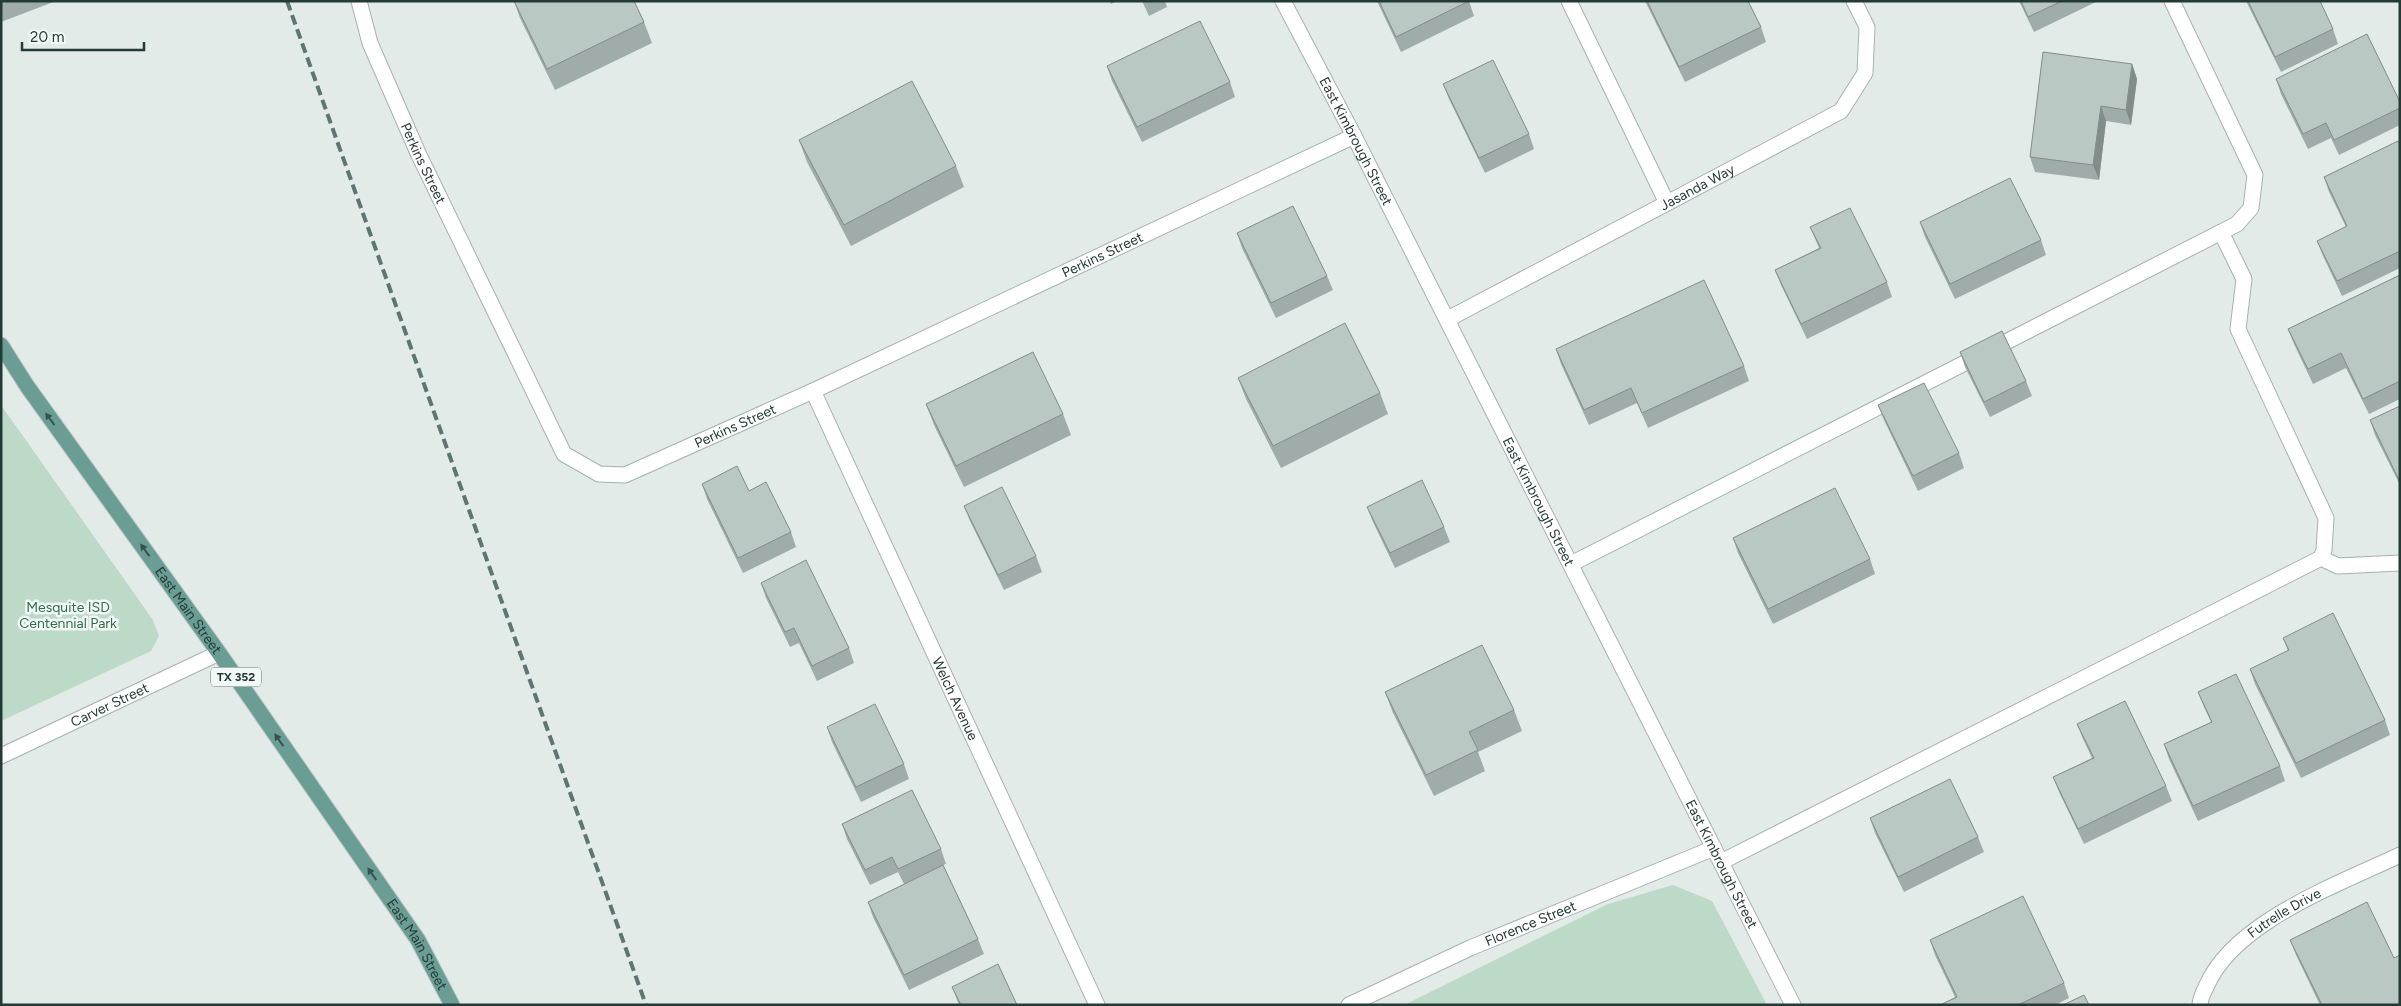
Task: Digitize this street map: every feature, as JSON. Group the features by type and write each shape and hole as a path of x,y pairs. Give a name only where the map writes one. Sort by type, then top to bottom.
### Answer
{"main road":[{"name":"East Main Street","path":"1,346 27,386 219,653 418,940 452,1005"}],"street":[{"name":"Perkins Street","path":"359,1 370,42 418,154 564,454 599,474 625,475 813,392 1354,136"},
{"name":"East Kimbrough Street","path":"1283,1 1448,319 1793,1005"},
{"path":"1569,1 1667,203"},
{"name":"Jasanda Way","path":"1448,319 1841,111 1865,73 1867,27 1854,1"},
{"path":"1571,564 2237,224 2252,208 2255,175 2172,1"},
{"path":"1721,862 2321,558 2324,550 2326,518 2238,329 2244,279 2221,232"},
{"name":"Welch Avenue","path":"813,392 1097,1005"},
{"path":"2321,558 2338,566 2400,563"},
{"name":"Carver Street","path":"1,756 219,653"},
{"name":"Florence Street","path":"1349,1005 1470,948 1714,848"},
{"name":"Futrelle Drive","path":"2200,1005 2211,974 2224,957 2242,940 2290,908 2400,855"}],"green space":[{"name":"Mesquite ISD Centennial Park","path":"1,405 153,620 159,636 151,651 1,721"},
{"path":"1673,885 1712,901 1767,1005 1404,1005 1608,904"}],"building":[{"path":"514,1 634,1 644,22 547,69"},
{"path":"1379,1 1469,1 1396,37"},
{"path":"1647,1 1748,1 1761,27 1679,67"},
{"path":"2021,1 2062,1 2028,17"},
{"path":"2248,1 2320,1 2333,29 2275,57"},
{"path":"1200,21 1230,82 1137,127 1107,66"},
{"path":"2367,34 2400,102 2400,108 2334,140 2326,123 2303,134 2276,79"},
{"path":"2043,52 2132,64 2126,110 2101,106 2093,165 2030,157"},
{"path":"1493,60 1529,134 1479,158 1443,84"},
{"path":"912,81 956,166 844,225 799,140"},
{"path":"2398,141 2400,144 2400,251 2337,281 2317,241 2347,226 2324,177"},
{"path":"2010,178 2041,240 1950,284 1920,222"},
{"path":"1293,206 1327,276 1271,303 1237,233"},
{"path":"1850,208 1887,282 1801,324 1775,270 1821,248 1810,227"},
{"path":"2400,275 2400,381 2363,399 2341,353 2308,369 2288,329"},
{"path":"1704,280 1744,366 1642,413 1631,388 1584,410 1556,349"},
{"path":"1345,323 1380,393 1273,446 1238,378"},
{"path":"2002,331 2026,381 1984,402 1960,352"},
{"path":"1033,352 1063,414 956,466 926,404"},
{"path":"1924,383 1959,453 1913,476 1878,405"},
{"path":"2400,406 2400,482 2370,420"},
{"path":"737,466 749,491 766,482 791,532 738,558 702,484"},
{"path":"1422,480 1444,527 1390,553 1367,507"},
{"path":"1002,487 1036,556 998,575 964,506"},
{"path":"1835,488 1870,559 1768,609 1733,538"},
{"path":"806,560 849,648 812,666 794,628 785,632 761,583"},
{"path":"2333,613 2385,720 2296,763 2250,669 2289,650 2283,638"},
{"path":"1482,645 1514,710 1469,732 1478,750 1426,775 1385,692"},
{"path":"2236,674 2280,766 2193,806 2164,744 2212,722 2198,692"},
{"path":"2125,701 2166,786 2078,829 2053,777 2094,758 2077,724"},
{"path":"875,704 904,764 856,787 827,727"},
{"path":"1950,779 1978,837 1898,877 1870,818"},
{"path":"912,790 941,849 898,869 892,857 865,870 842,824"},
{"path":"943,865 978,939 904,975 868,902"},
{"path":"2023,896 2064,983 2018,1005 1942,1005 1957,997 1930,940"},
{"path":"2367,902 2394,958 2400,955 2400,1005 2322,1005 2290,940"},
{"path":"998,964 1017,1005 961,1005 952,987"},
{"path":"2084,995 2089,1005 2063,1005"}],"railway":[{"path":"287,1 646,1005"}]}
